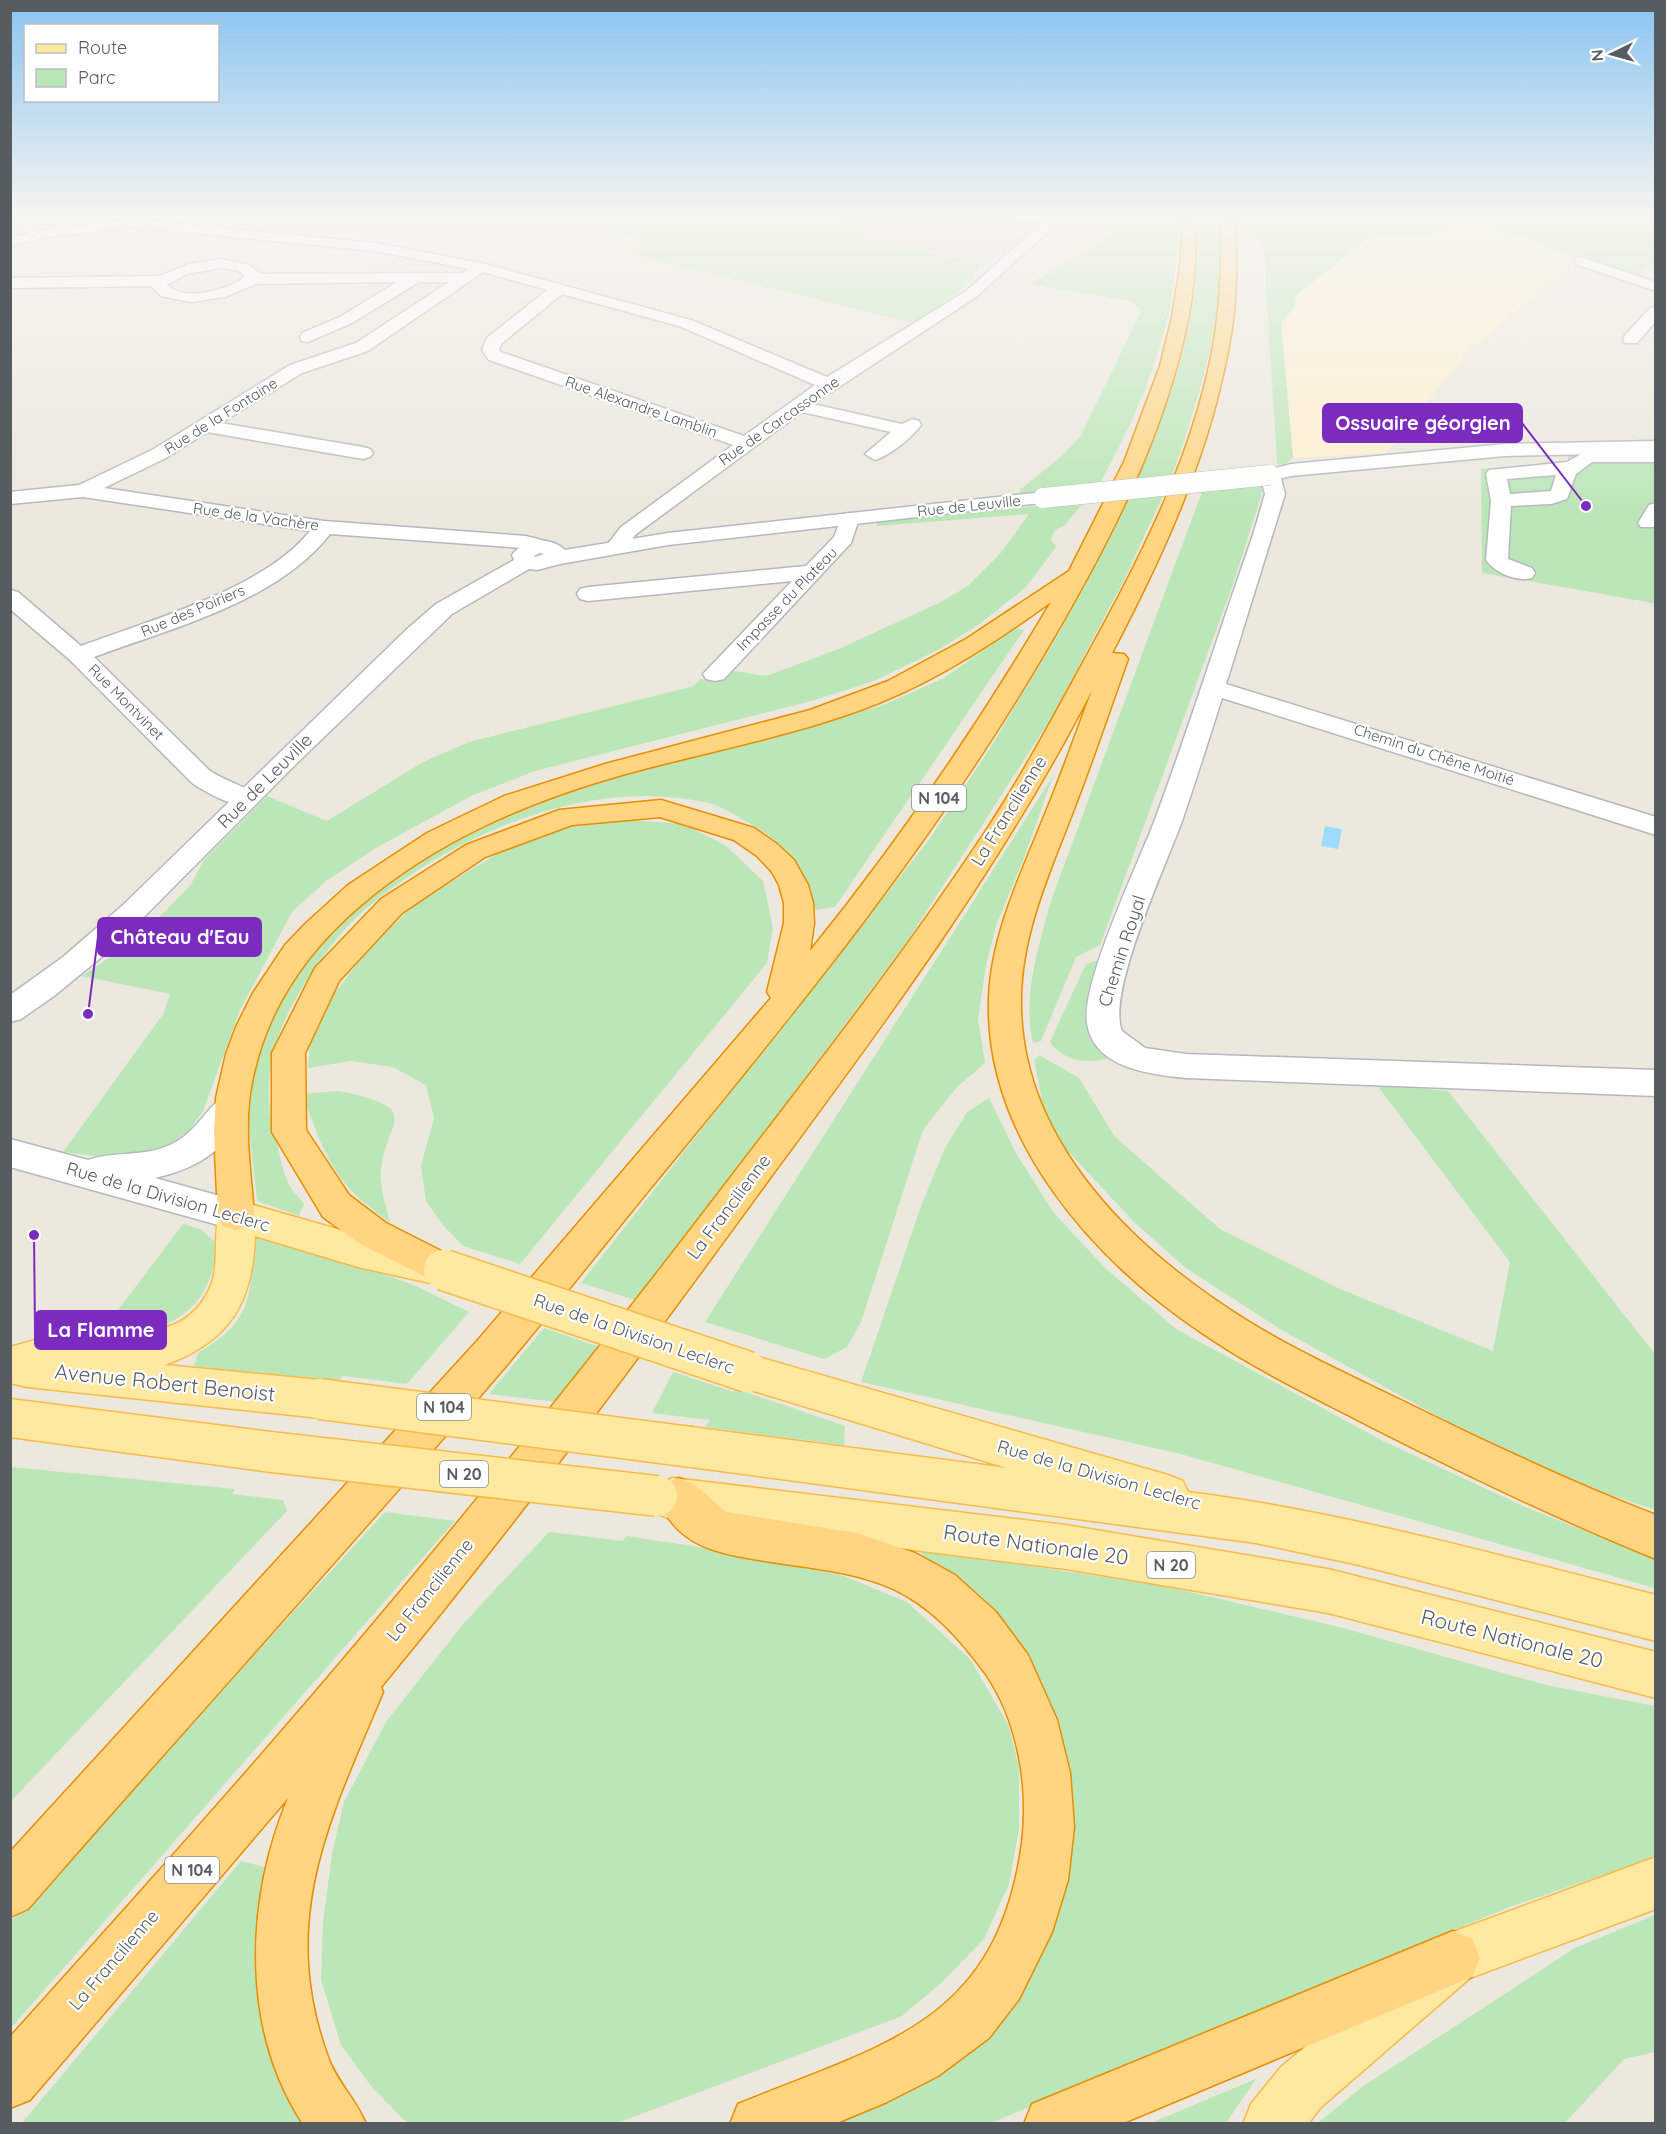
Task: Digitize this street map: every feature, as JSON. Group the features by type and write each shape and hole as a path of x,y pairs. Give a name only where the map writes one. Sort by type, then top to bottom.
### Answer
{"highway":[{"name":"N 104","path":"10,1891 97,1791 494,1351 864,903 937,801 1017,681 1080,570 1120,493 1144,435 1167,367 1180,316"},
{"name":"La Francilienne","path":"10,2080 373,1660 592,1390 886,997 950,906 1034,776 1138,585 1179,486 1214,374 1225,316"},
{"path":"236,1215 232,1106 243,1048 263,1004 285,968 311,933 340,906 419,849 467,823 577,781 817,716 868,699 920,676 971,649 1080,570"},
{"path":"1138,585 1135,610 1024,904 1007,978 1005,999 1008,1058 1019,1097 1038,1138 1066,1181 1101,1221 1143,1263 1200,1310 1300,1369 1437,1439 1524,1481 1656,1537"},
{"path":"444,1270 387,1240 337,1208 312,1179 294,1145 288,1126 285,1094 286,1068 289,1049 304,1008 347,949 388,909 460,859 493,842 542,823 590,810 620,806 684,810 724,824 750,838 774,858 792,883 800,910 798,944 777,1011"},
{"path":"668,1498 714,1531 850,1552 915,1576 940,1592 986,1634 1019,1685 1041,1739 1046,1771 1050,1810 1049,1847 1042,1885 1031,1923 1018,1951 990,1994 968,2021 942,2042 906,2065 758,2124"},
{"path":"338,2124 312,2084 290,2016 283,1945 285,1897 301,1831 373,1660"},
{"path":"10,1867 97,1791"},
{"path":"1052,2124 1453,1958"}],"main road":[{"name":"Rue de la Division Leclerc","path":"236,1215 358,1251 444,1270 748,1372 1256,1522"},
{"path":"10,1366 67,1350 154,1350 178,1342 199,1330 224,1304 232,1286 237,1257 236,1215"},
{"name":"Avenue Robert Benoist","path":"10,1366 320,1399 1256,1522"},
{"name":"N 20","path":"10,1418 271,1452 668,1498"},
{"name":"Route Nationale 20","path":"668,1498 1066,1547 1328,1591 1656,1676"},
{"path":"1256,1522 1359,1543 1656,1618"},
{"path":"1270,2124 1301,2087 1453,1958 1656,1883"}],"street":[{"path":"334,316 346,320"},
{"path":"308,337 353,316"},
{"name":"Rue de la Fontaine","path":"83,491 159,454 296,369 362,346 408,316"},
{"name":"Rue Alexandre Lamblin","path":"526,316 493,342 490,350 495,356 745,443"},
{"path":"656,316 685,323 828,384"},
{"name":"Rue de Carcassonne","path":"621,541 628,531 745,443 828,384 937,316"},
{"path":"1631,339 1652,316"},
{"path":"800,406 909,428 874,454"},
{"path":"204,426 363,453"},
{"name":"Rue de Leuville","path":"10,1011 40,992 99,945 143,905 246,798 414,634 444,609 539,553 621,541 1270,475 1281,481 1343,477 1374,473 1393,462 1505,450 1656,447"},
{"path":"1501,501 1551,498 1560,495 1567,471 1588,456 1656,456"},
{"path":"1524,573 1502,566 1497,560 1501,501 1496,474 1498,472 1575,467"},
{"name":"Chemin Royal","path":"1270,475 1275,494 1168,820 1121,948 1101,1010 1103,1025 1119,1049 1140,1060 1186,1066 1656,1083"},
{"name":"Rue de la Vachère","path":"10,498 83,491 324,527 503,542 539,553"},
{"name":"Impasse du Plateau","path":"715,674 844,539 849,519"},
{"name":"Rue des Poiriers","path":"78,655 238,595 306,550 324,527"},
{"path":"588,594 668,596 812,572"},
{"name":"Rue Montvinet","path":"10,597 78,655 201,777 218,788 246,798"},
{"path":"10,629 33,615"},
{"name":"Chemin du Chêne Moitié","path":"1211,687 1656,826"},
{"path":"78,1172 147,1167 177,1159 207,1139 232,1106"},
{"name":"Rue de la Division Leclerc","path":"10,1153 236,1215"}],"shaded area":[{"path":"1281,316 1511,316 1480,344 1474,344 1386,453 1293,458"}],"green space":[{"path":"883,316 928,316 918,324"},
{"path":"1139,316 1167,316 1145,390 1098,486 1020,494 1020,490 1064,454 1080,437"},
{"path":"1191,316 1216,316 1202,383 1171,479 1136,483 1173,386"},
{"path":"1268,316 1287,316 1281,323 1293,458 1284,465 1277,463"},
{"path":"1568,453 1655,454 1656,598 1653,603 1482,573 1481,469 1568,464"},
{"path":"1260,485 1261,497 1232,587 1100,945 1076,957 1041,1041 1033,1043 1029,1007 1033,971 1051,901 1203,489"},
{"path":"1164,493 1124,580 1053,715 908,940 638,1301 581,1283 928,841 987,753 1060,631 1129,497"},
{"path":"1085,501 1065,525 1055,530 1051,539 1056,547 1026,587 981,623 940,649 874,681 815,700 535,771 473,795 374,849 326,881 292,912 240,1010 203,1111 190,1129 171,1144 144,1153 112,1158 63,1152 164,1013 170,994 82,976 141,936 190,886 204,860 267,796 327,821 423,762 469,742 694,686 700,679 713,682 725,673 735,671 766,676 841,648 941,602 968,586 1000,554 1029,514 878,526 875,522"},
{"path":"1015,628 1024,630 835,907 815,910 800,869 784,849 763,831 709,803 663,796 616,797 569,805 523,818 478,837 436,859 397,885 353,920 339,936 307,980 286,1017 273,1054 269,1092 270,1113 286,1177 291,1188 304,1204 299,1216 257,1201 247,1108 250,1068 278,996 345,914 450,839 538,802 646,768 881,706 944,678"},
{"path":"1053,776 1024,858 997,923 986,965 978,1019 985,1063 957,1087 923,1130 861,1322 847,1347 824,1359 705,1322"},
{"path":"620,819 683,824 725,845 763,881 773,928 767,963 520,1264 463,1246 442,1224 426,1201 421,1166 434,1118 426,1085 393,1067 351,1061 308,1068 310,1042 326,1005 365,953 415,904 505,849 568,825"},
{"path":"1103,959 1110,1057 1094,1061 1077,1060 1062,1054 1050,1042 1086,964"},
{"path":"1039,1055 1079,1078 1115,1137 1220,1229 1340,1289 1493,1351 1510,1262 1377,1085 1448,1091 1655,1354 1655,1510 1603,1492 1540,1465 1443,1419 1280,1329 1186,1268 1135,1223 1065,1148 1044,1110 1034,1061"},
{"path":"339,1091 368,1098 385,1105 393,1113 394,1122 382,1162 381,1182 390,1223 355,1194 334,1169 303,1094"},
{"path":"989,1098 1017,1155 1054,1213 1104,1267 1176,1329 1383,1441 1523,1506 1655,1559 1655,1588 1177,1453 861,1382 921,1206 945,1148 967,1112"},
{"path":"183,1224 200,1229 216,1243 211,1275 197,1301 174,1320 143,1333 77,1337 115,1314"},
{"path":"250,1228 340,1257 418,1287 469,1312 407,1384 343,1376 335,1384 194,1366 198,1353 217,1341 231,1328 241,1315 247,1301 251,1269"},
{"path":"544,1328 600,1347 558,1402 489,1394"},
{"path":"673,1372 734,1392 736,1389 845,1426 844,1445 705,1427 710,1420 652,1413"},
{"path":"11,1467 235,1489 232,1494 283,1500 287,1511 11,1801"},
{"path":"385,1512 455,1521 11,2028 11,1921"},
{"path":"549,1532 623,1541 626,1536 719,1550 844,1576 907,1602 970,1659 1009,1726 1019,1768 1019,1829 1009,1884 984,1939 940,1984 902,2016 617,2123 408,2124 371,2086 341,2045 321,1980 323,1922 332,1854 344,1802 386,1722 464,1623"},
{"path":"923,1550 1164,1586 1343,1628 1546,1685 1655,1706 1655,1857 1512,1906 991,2123 802,2124 965,2051 1067,1762 1052,1706 1029,1657 995,1612 920,1558"},
{"path":"241,1861 268,1868 314,2123 21,2124"},
{"path":"1655,1915 1655,2052 1624,2059 1565,2123 1318,2123 1362,2087 1575,1948"},
{"path":"1256,2079 1226,2123 1151,2123"}],"water":[{"path":"1325,826 1342,829 1338,849 1321,846"}],"place":[{"name":"Ossuaire géorgien","path":"1586,506"},
{"name":"Château d'Eau","path":"88,1014"},
{"name":"La Flamme","path":"34,1235"}]}
